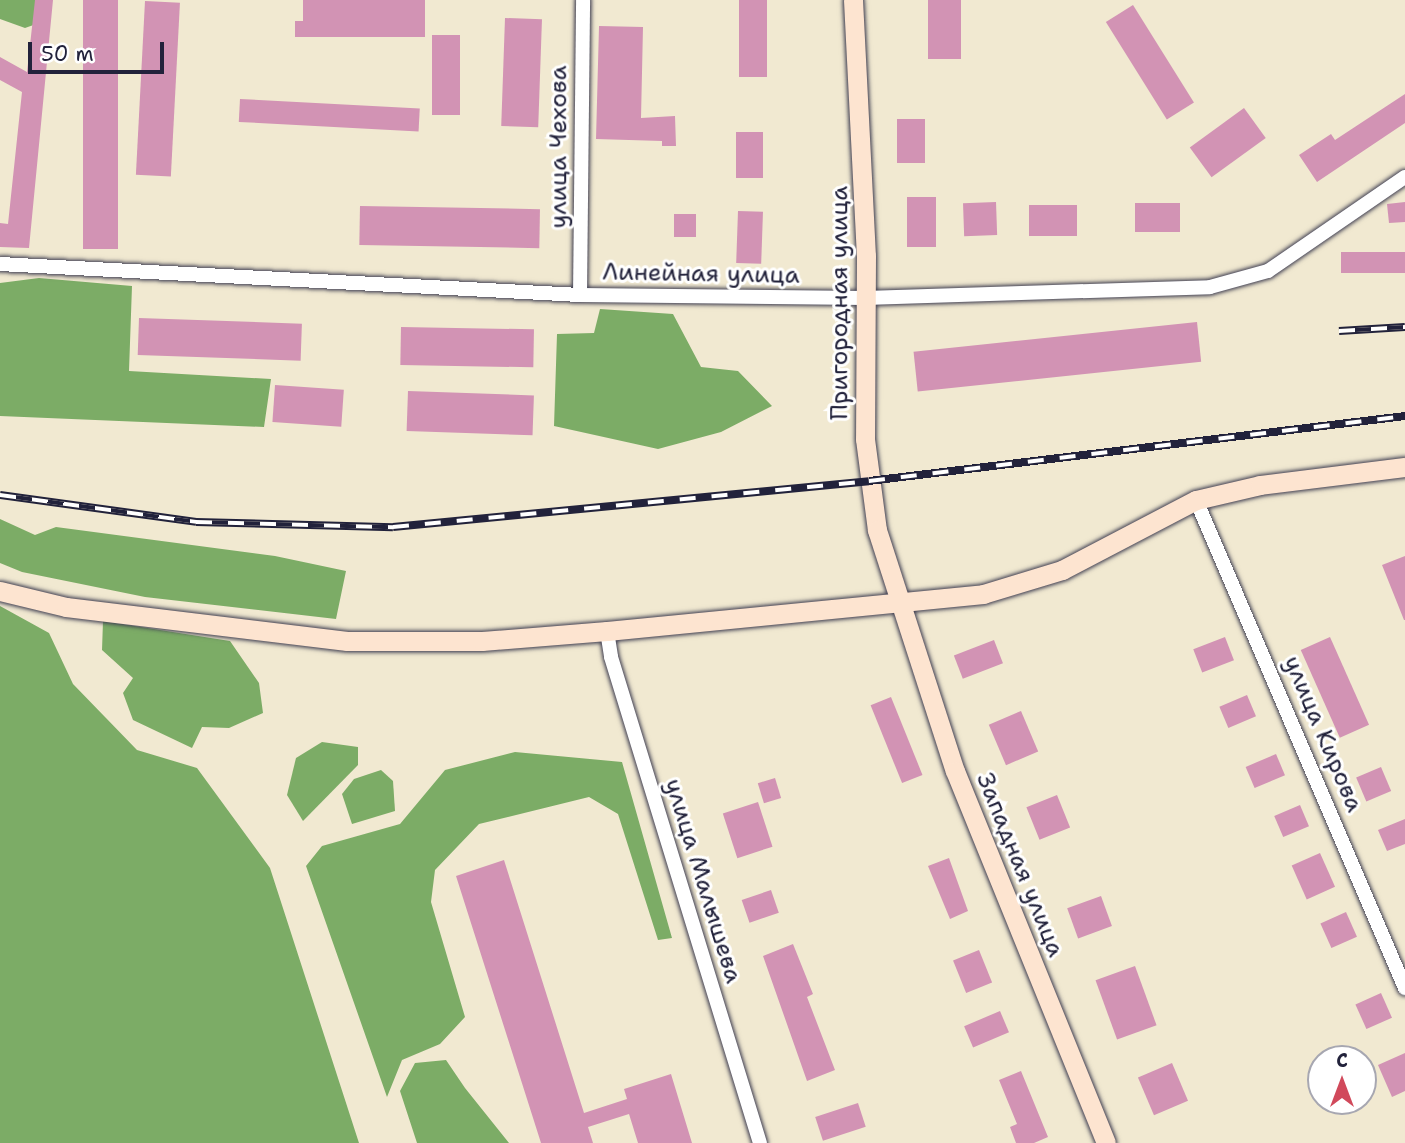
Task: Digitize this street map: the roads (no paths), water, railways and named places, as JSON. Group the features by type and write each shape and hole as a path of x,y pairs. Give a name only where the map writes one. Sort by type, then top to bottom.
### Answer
{"main road":[{"name":"Пригородная улица","path":"853,0 869,481 877,530 899,602"},
{"path":"0,591 66,607 346,641 482,641 607,631 899,602 1017,586 1062,570 1196,500 1260,485 1405,467"},
{"name":"Западная улица","path":"899,602 955,771 1106,1143"}],"street":[{"name":"улица Чехова","path":"580,295 583,0"},
{"name":"Линейная улица","path":"0,264 580,295 865,298 1210,287 1268,271 1405,177"},
{"name":"улица Кирова","path":"1196,500 1405,988"},
{"name":"улица Малышева","path":"607,631 611,657 760,1143"}],"railway":[{"path":"1339,331 1405,327"},
{"path":"0,495 196,522 393,527 869,481 1405,416"}]}
